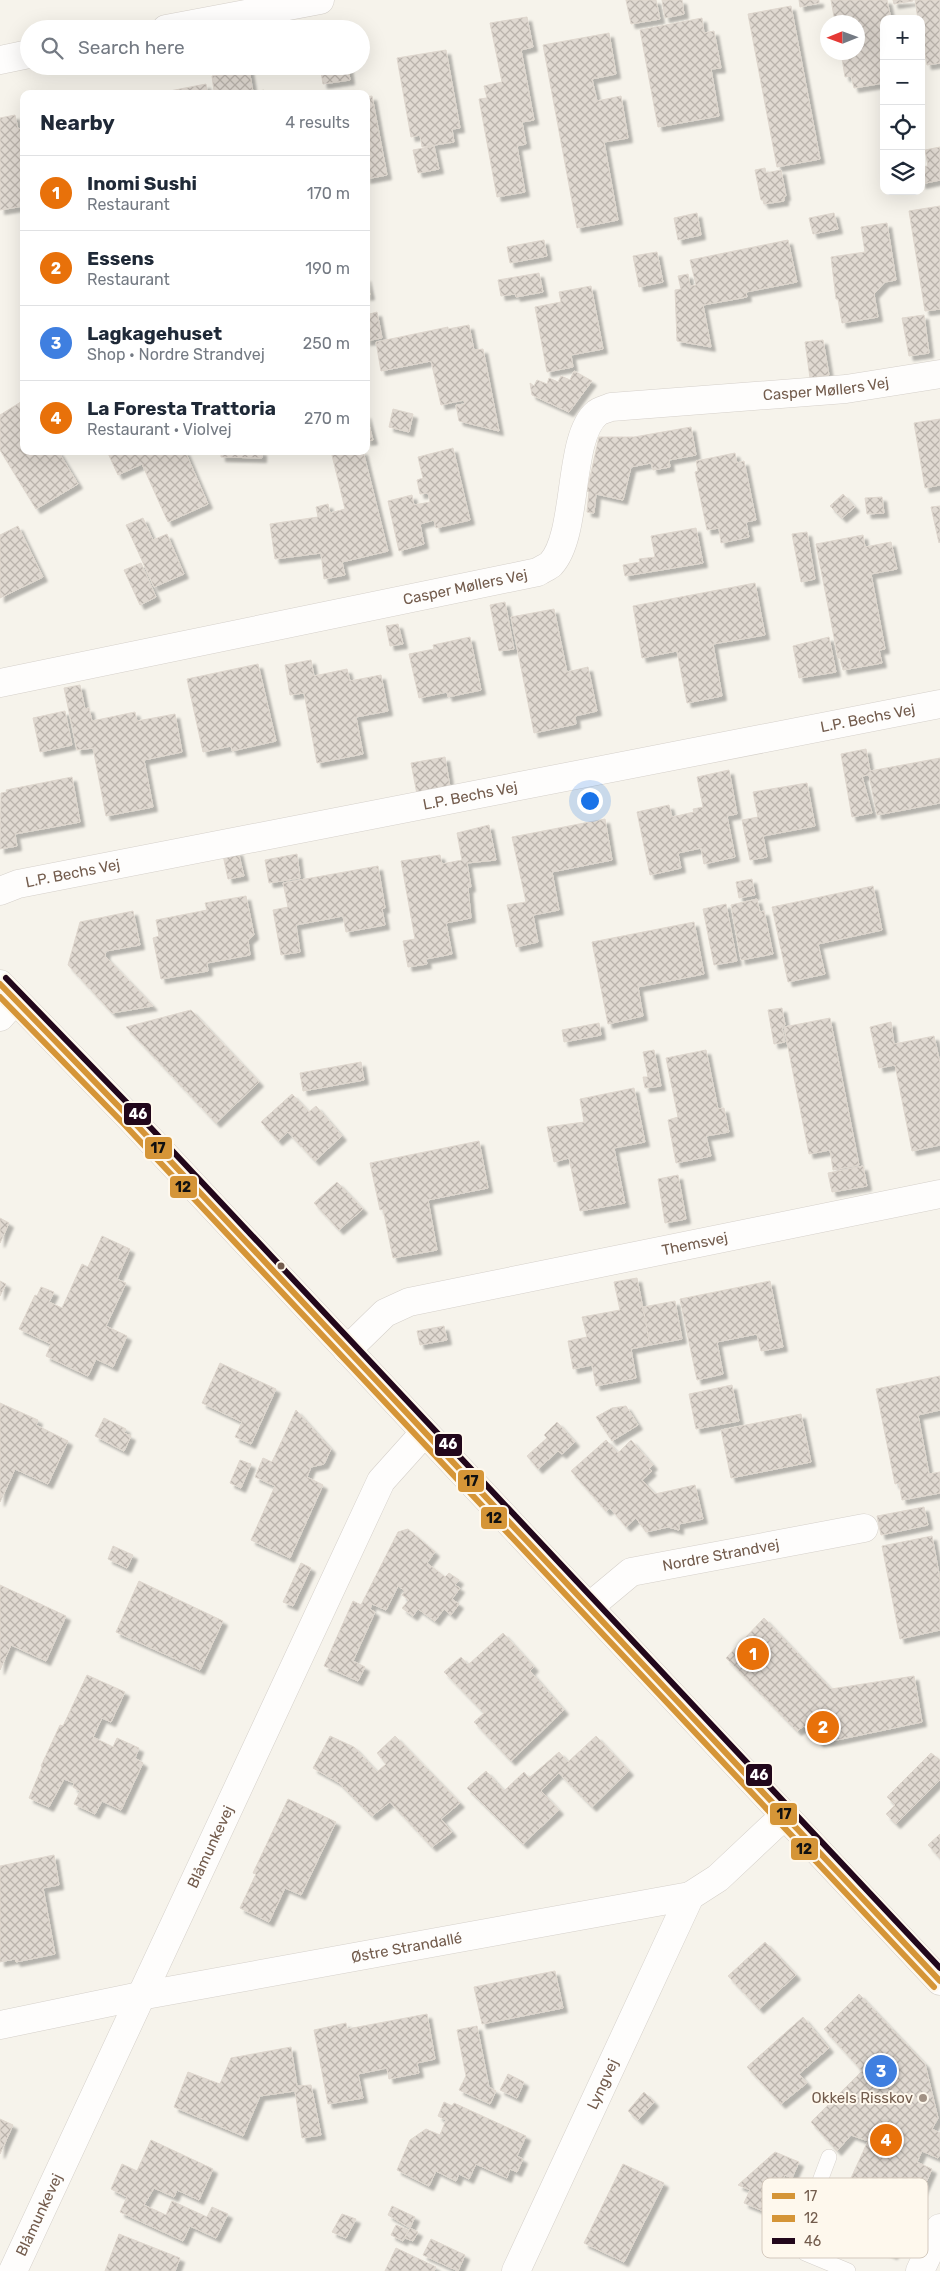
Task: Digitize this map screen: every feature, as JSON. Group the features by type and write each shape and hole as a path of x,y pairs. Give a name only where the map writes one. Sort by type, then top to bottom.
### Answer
{"street":[{"path":"214,20 320,0"},
{"path":"0,60 20,56"},
{"name":"Casper Møllers Vej","path":"0,683 538,572 551,564 559,550 565,532 580,447 588,426 597,413 611,407 846,389 940,374"},
{"name":"L.P. Bechs Vej","path":"0,890 18,884 940,704"},
{"path":"5,1000 128,1116 940,1981"},
{"name":"Themsvej","path":"347,1350 385,1313 409,1302 940,1194"},
{"name":"Blåmunkevej","path":"13,2271 380,1481 424,1433"},
{"name":"Nordre Strandvej","path":"589,1606 630,1572 864,1528"},
{"name":"Østre Strandallé","path":"0,2024 140,1996 690,1896 718,1878 785,1815"},
{"name":"Lyngvej","path":"516,2271 690,1896"},
{"path":"928,2254 940,2228"},
{"path":"920,2271 926,2258"}],"lane":[{"path":"821,2178 829,2157"},
{"path":"814,2258 848,2271"}],"building":[{"path":"626,0 656,0 660,19 631,24"},
{"path":"662,0 682,0 684,14 665,18"},
{"path":"799,0 819,0 819,3 800,7"},
{"path":"831,0 887,0 890,15 880,15 880,84 854,88 851,76 845,77 842,60 865,60 865,15 834,15"},
{"path":"893,0 913,0 913,1 894,4"},
{"path":"915,0 940,0 940,63 927,65 925,55 925,15 917,15"},
{"path":"791,6 820,159 777,167 748,14"},
{"path":"527,17 533,47 521,50 534,120 522,122 526,144 517,146 525,192 497,197 479,99 487,98 484,86 502,82 490,23"},
{"path":"702,18 704,33 714,31 721,68 711,69 719,116 658,127 640,30"},
{"path":"609,33 616,74 592,79 597,101 621,96 628,138 604,142 618,220 577,228 543,45"},
{"path":"446,50 460,128 452,129 454,142 422,147 420,135 411,137 397,58"},
{"path":"250,75 253,90 214,90 212,76"},
{"path":"322,75 349,75 350,80 323,84"},
{"path":"206,84 207,90 175,90"},
{"path":"370,96 372,96 387,175 370,178"},
{"path":"15,115 18,129 20,129 20,207 0,210 0,118"},
{"path":"434,146 439,169 418,173 413,150"},
{"path":"940,147 940,180 925,183 925,166 928,166 925,150"},
{"path":"765,168 766,173 781,170 786,196 784,196 784,201 764,204 763,200 761,200 755,170"},
{"path":"940,206 940,309 925,311 909,211"},
{"path":"697,213 701,235 678,240 674,218"},
{"path":"834,213 838,229 813,234 809,218"},
{"path":"887,223 896,280 885,282 874,294 878,317 842,323 838,299 836,299 831,257 865,252 861,227"},
{"path":"544,240 547,256 510,263 507,247"},
{"path":"788,240 797,282 746,292 747,297 703,305 711,347 677,341 675,290 681,289 678,276 688,274 690,286 696,285 690,260"},
{"path":"657,252 663,282 639,287 633,256"},
{"path":"539,273 543,292 516,297 515,294 501,296 498,280"},
{"path":"591,286 603,349 571,355 573,367 547,372 535,307 561,302 559,292"},
{"path":"377,312 382,338 370,340 370,314"},
{"path":"924,315 929,353 909,356 902,318"},
{"path":"469,325 474,350 483,349 499,431 459,421 456,405 465,404 464,400 441,405 431,361 381,371 376,342 448,327 448,329"},
{"path":"823,340 829,375 810,378 805,342"},
{"path":"574,371 592,381 569,412 532,395 530,383 534,386 537,380 547,384 549,378 558,382 561,376 570,380"},
{"path":"20,402 20,455 60,455 78,484 36,509 0,450 0,415"},
{"path":"393,409 413,414 409,432 389,427"},
{"path":"940,419 940,485 925,488 914,423"},
{"path":"691,427 696,455 669,460 670,467 653,470 651,463 631,467 623,500 596,494 594,513 587,512 589,492 587,491 599,437 634,437"},
{"path":"370,429 373,440 370,440"},
{"path":"453,448 470,520 436,528 434,520 420,524 424,544 399,551 388,501 412,495 414,505 430,502 428,493 420,494 417,480 423,478 418,457"},
{"path":"735,453 737,463 744,461 756,520 746,522 749,537 721,543 719,528 707,530 695,472 698,471 696,461"},
{"path":"109,455 187,455 208,504 168,522 142,464 118,475"},
{"path":"221,455 262,455 262,458 221,457"},
{"path":"332,455 364,455 388,551 342,562 345,575 324,579 321,553 275,559 270,524 318,517 316,507 328,504 330,513 345,509"},
{"path":"843,494 855,507 842,518 830,506"},
{"path":"882,497 884,513 867,514 865,498"},
{"path":"940,506 940,542 939,543 931,507"},
{"path":"143,518 153,540 167,534 184,574 154,587 126,525"},
{"path":"18,526 43,577 0,598 0,535"},
{"path":"696,528 703,563 625,576 623,565 640,562 639,559 655,557 651,536"},
{"path":"807,532 815,579 801,582 792,534"},
{"path":"863,535 865,547 891,542 897,569 871,574 885,649 879,650 882,663 843,670 840,658 838,658 816,544"},
{"path":"141,563 156,597 140,605 124,570"},
{"path":"755,583 765,635 713,644 722,696 687,703 677,651 642,658 633,606"},
{"path":"505,602 514,649 499,651 490,605"},
{"path":"554,609 567,672 588,667 597,711 575,716 576,724 534,733 511,617"},
{"path":"398,624 403,644 390,646 386,626"},
{"path":"470,637 481,690 448,697 447,692 419,698 409,654 434,649 433,645"},
{"path":"829,637 836,672 799,678 793,646"},
{"path":"311,660 314,676 347,669 350,681 381,675 388,711 356,717 363,754 317,763 304,693 290,695 285,665"},
{"path":"258,664 276,741 232,751 231,746 203,752 187,679"},
{"path":"80,685 85,709 89,708 92,721 135,712 137,721 175,714 182,752 144,760 153,807 106,816 93,748 77,750 64,688"},
{"path":"65,711 72,745 40,752 33,718"},
{"path":"866,749 870,771 940,758 940,803 877,815 869,775 862,776 872,813 852,817 841,754"},
{"path":"445,757 450,787 417,794 411,763"},
{"path":"729,770 737,814 727,816 735,857 704,864 701,848 678,853 681,868 650,875 637,812 669,805 672,817 694,812 693,809 703,807 697,777"},
{"path":"72,777 80,822 15,834 17,846 0,849 1,793 7,792 6,790"},
{"path":"807,783 815,826 763,836 767,857 750,860 742,820 758,817 753,792"},
{"path":"605,819 612,860 552,872 559,910 533,915 538,942 516,947 507,905 526,902 512,837"},
{"path":"489,825 496,860 467,863 471,887 468,888 471,918 446,923 452,954 426,959 427,964 408,967 403,941 415,939 401,861 440,855 442,864 462,860 457,833"},
{"path":"238,851 244,876 228,879 223,855"},
{"path":"297,854 300,878 269,883 265,860"},
{"path":"378,866 385,908 382,909 385,925 346,932 343,916 296,925 300,952 281,955 273,910 288,907 283,883"},
{"path":"752,879 755,895 739,898 736,882"},
{"path":"873,886 882,930 818,944 825,974 788,982 772,907"},
{"path":"246,896 254,935 248,940 250,955 207,963 208,971 161,979 153,938 159,936 156,920 207,910 205,903"},
{"path":"757,899 760,912 764,911 773,954 741,960 731,905"},
{"path":"726,904 737,961 714,965 703,909"},
{"path":"133,911 140,945 106,951 105,956 153,1006 112,1013 68,965 80,922"},
{"path":"694,922 704,974 638,987 643,1016 608,1024 592,942"},
{"path":"782,1008 785,1025 782,1027 785,1042 774,1044 768,1010"},
{"path":"191,1010 259,1082 216,1123 126,1027"},
{"path":"830,1018 859,1165 833,1170 830,1150 809,1154 784,1027"},
{"path":"891,1022 894,1044 934,1036 940,1063 940,1145 912,1151 895,1065 879,1068 870,1027"},
{"path":"599,1023 601,1035 564,1042 562,1030"},
{"path":"654,1050 661,1086 645,1088 643,1077 648,1077 643,1052"},
{"path":"706,1050 718,1109 724,1108 729,1132 706,1136 711,1156 676,1163 668,1120 678,1117 666,1058"},
{"path":"361,1062 364,1080 303,1091 300,1073"},
{"path":"634,1088 645,1142 614,1148 625,1203 580,1211 569,1158 554,1162 547,1127 584,1122 580,1099"},
{"path":"292,1094 309,1112 316,1106 342,1136 315,1161 288,1132 278,1141 261,1122"},
{"path":"479,1141 488,1188 428,1200 437,1250 393,1258 383,1209 380,1210 370,1163"},
{"path":"863,1166 867,1186 832,1192 828,1173"},
{"path":"678,1175 686,1219 665,1223 658,1179"},
{"path":"337,1182 363,1209 339,1230 314,1203"},
{"path":"0,1218 9,1223 0,1243"},
{"path":"102,1236 130,1249 117,1279 126,1283 106,1326 127,1336 113,1367 96,1359 88,1376 46,1356 51,1344 19,1329 35,1295 37,1296 41,1287 54,1292 49,1302 62,1308 82,1264 88,1267"},
{"path":"637,1278 650,1345 631,1349 636,1378 596,1386 592,1365 573,1369 568,1341 587,1337 582,1317 620,1310 614,1282"},
{"path":"0,1281 6,1284 0,1296"},
{"path":"770,1281 783,1347 761,1351 757,1334 717,1342 723,1374 697,1380 680,1299"},
{"path":"675,1301 682,1339 650,1345 643,1307"},
{"path":"444,1326 447,1340 420,1345 417,1331"},
{"path":"220,1363 276,1389 251,1444 235,1437 242,1422 202,1403"},
{"path":"940,1376 940,1410 918,1415 929,1474 940,1472 940,1493 902,1500 899,1483 895,1484 876,1389"},
{"path":"732,1385 739,1421 696,1429 689,1394"},
{"path":"0,1403 38,1420 36,1425 68,1441 48,1484 15,1469 0,1502"},
{"path":"626,1406 638,1425 612,1441 596,1417 612,1408"},
{"path":"296,1410 331,1449 324,1464 311,1467 307,1477 323,1485 290,1558 251,1540 275,1486 255,1477 263,1458 272,1462"},
{"path":"801,1414 811,1462 731,1478 721,1430"},
{"path":"104,1418 126,1429 124,1433 131,1436 124,1451 95,1436"},
{"path":"557,1422 575,1442 562,1454 558,1451 538,1469 527,1456 547,1438 544,1435"},
{"path":"606,1440 618,1453 631,1440 653,1465 649,1469 652,1471 642,1480 655,1494 695,1485 703,1519 679,1524 679,1530 668,1527 646,1532 636,1518 626,1527 610,1508 606,1511 571,1471"},
{"path":"240,1460 251,1464 241,1488 230,1483"},
{"path":"924,1507 928,1525 881,1535 877,1516"},
{"path":"408,1529 435,1552 427,1563 445,1577 449,1573 459,1580 455,1585 460,1588 452,1599 459,1604 451,1615 444,1609 435,1621 418,1609 413,1616 402,1608 409,1600 402,1595 405,1591 398,1586 386,1610 372,1604 370,1609 375,1612 353,1661 365,1667 358,1681 324,1666 353,1601 361,1605 398,1532"},
{"path":"932,1536 940,1579 940,1630 900,1639 882,1546"},
{"path":"113,1546 133,1555 127,1568 108,1559"},
{"path":"301,1563 311,1568 293,1606 283,1602"},
{"path":"139,1581 223,1621 200,1670 116,1632"},
{"path":"0,1585 66,1616 46,1661 11,1645 0,1670"},
{"path":"764,1618 831,1689 914,1676 922,1722 819,1742 804,1726 797,1731 726,1658"},
{"path":"503,1633 534,1667 530,1671 564,1710 511,1761 474,1722 484,1713 444,1672 461,1657 468,1665"},
{"path":"87,1675 125,1692 111,1722 102,1718 93,1737 113,1747 117,1738 139,1748 135,1758 143,1763 121,1810 102,1801 95,1814 74,1804 80,1791 73,1787 74,1783 64,1779 49,1807 29,1798 60,1725 63,1726"},
{"path":"330,1736 354,1747 377,1772 386,1764 377,1753 395,1736 460,1803 441,1819 452,1832 432,1847 390,1802 372,1816 338,1782 313,1768"},
{"path":"596,1736 629,1771 592,1807 559,1773 541,1791 559,1810 523,1844 467,1788 486,1771 504,1791 524,1772 529,1778 559,1752 568,1762"},
{"path":"931,1753 940,1760 940,1780 896,1824 886,1814 895,1805 887,1797"},
{"path":"288,1799 336,1822 301,1895 285,1888 269,1922 240,1908 256,1874 253,1873"},
{"path":"940,1834 940,1858 928,1845"},
{"path":"54,1855 59,1885 43,1888 55,1954 16,1962 15,1959 0,1962 0,1866"},
{"path":"765,1942 796,1975 759,2009 728,1976"},
{"path":"555,1971 563,2008 482,2024 474,1987"},
{"path":"859,1994 925,2064 938,2118 932,2129 940,2133 940,2154 938,2158 922,2151 917,2162 932,2169 928,2178 851,2178 868,2141 851,2135 837,2151 811,2122 862,2071 824,2029"},
{"path":"427,2014 435,2059 417,2063 419,2073 389,2079 387,2068 358,2074 363,2098 328,2104 314,2030 346,2023 347,2029"},
{"path":"803,2017 829,2048 799,2074 807,2083 781,2104 747,2067"},
{"path":"477,2026 489,2087 496,2091 490,2104 459,2090 466,2076 457,2030"},
{"path":"291,2047 297,2086 311,2085 321,2135 302,2138 295,2091 260,2096 243,2136 174,2107 188,2072 220,2084 231,2058"},
{"path":"508,2074 524,2082 517,2098 500,2090"},
{"path":"644,2092 654,2102 638,2120 628,2111"},
{"path":"444,2102 452,2106 454,2103 526,2136 517,2156 523,2159 517,2172 510,2169 507,2178 476,2164 469,2179 459,2174 456,2181 436,2171 429,2186 397,2170 410,2140 426,2129 440,2135 446,2120 438,2116"},
{"path":"0,2119 13,2125 0,2154"},
{"path":"151,2140 213,2169 199,2200 177,2190 174,2197 154,2188 144,2205 166,2215 172,2201 207,2217 212,2207 228,2214 216,2238 190,2226 183,2241 120,2212 127,2197 111,2189 122,2164 137,2171"},
{"path":"775,2152 799,2162 792,2178 785,2175 784,2178 762,2178 762,2210 744,2203 750,2190 738,2185"},
{"path":"623,2164 664,2183 624,2262 584,2243"},
{"path":"392,2206 415,2217 410,2228 388,2215"},
{"path":"342,2214 356,2219 346,2238 332,2232"},
{"path":"396,2225 408,2230 403,2241 391,2235"},
{"path":"410,2228 418,2232 413,2241 405,2238"},
{"path":"119,2234 180,2258 175,2271 105,2271"},
{"path":"431,2239 465,2255 458,2271 423,2255"},
{"path":"396,2248 436,2267 434,2271 385,2271"}],"transit line":[{"name":"46","path":"6,978 134,1110 940,1968"},
{"name":"17","path":"0,984 128,1116 940,1981"},
{"name":"12","path":"0,997 122,1122 934,1987"}],"place":[{"name":"Inomi Sushi","path":"753,1654"},
{"name":"Essens","path":"823,1727"},
{"name":"Lagkagehuset","path":"881,2071"},
{"name":"Okkels Risskov","path":"923,2098"},
{"name":"La Foresta Trattoria","path":"886,2140"}]}
